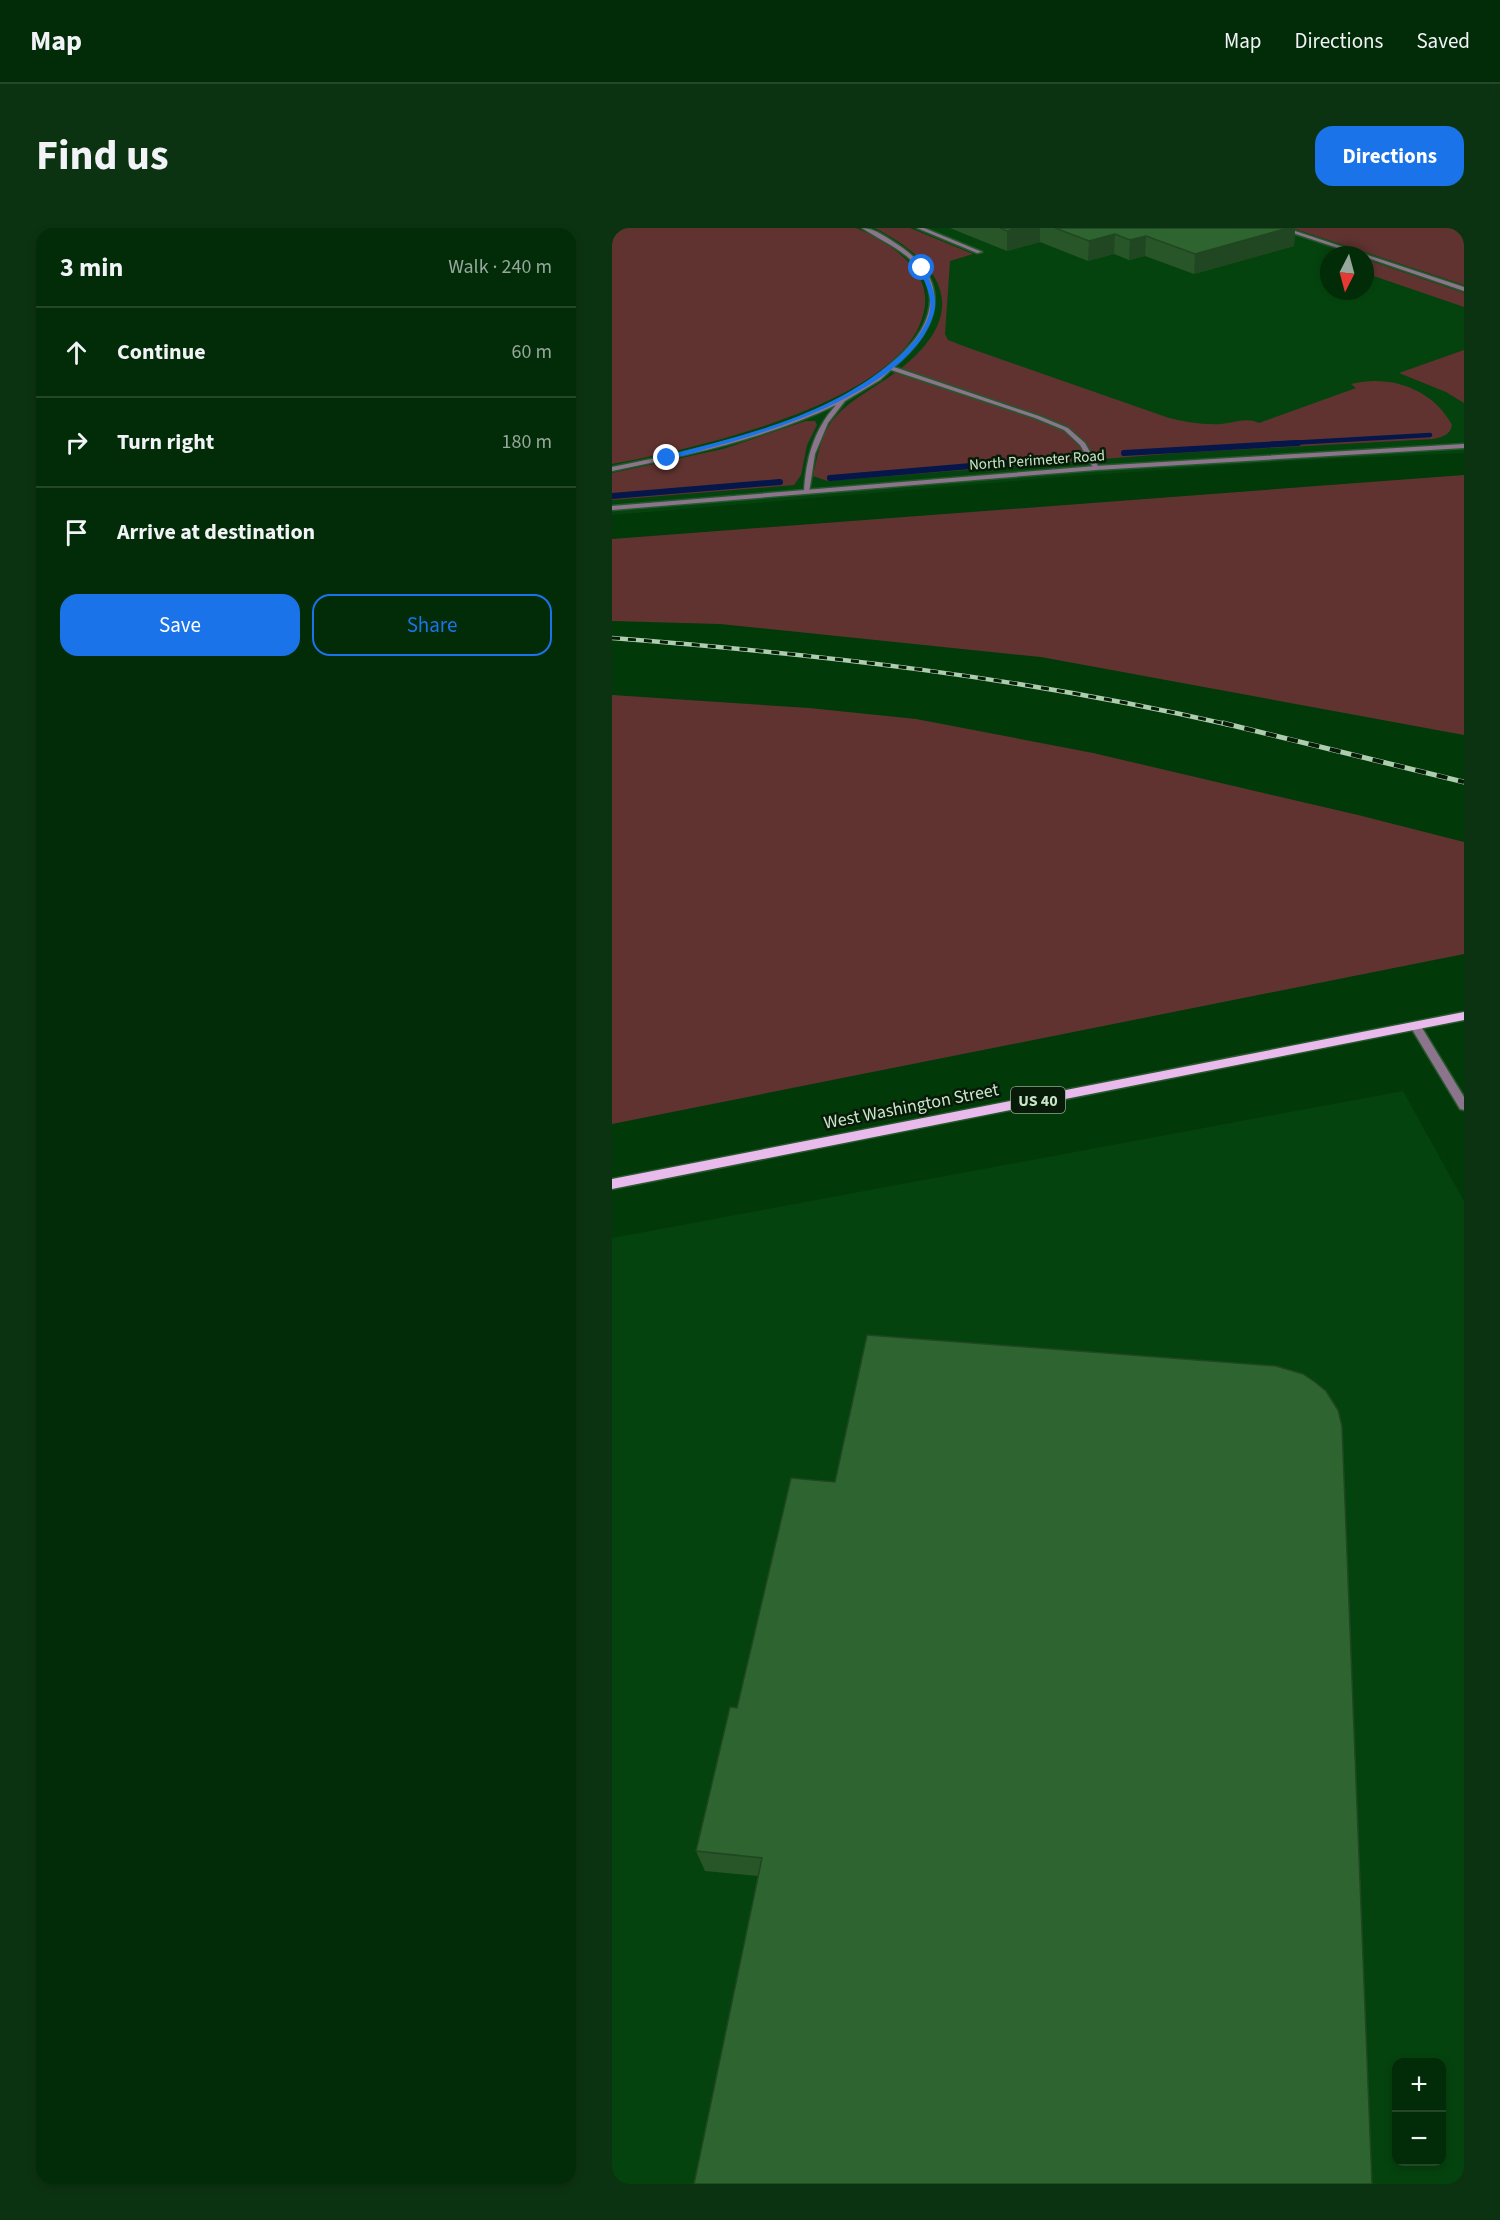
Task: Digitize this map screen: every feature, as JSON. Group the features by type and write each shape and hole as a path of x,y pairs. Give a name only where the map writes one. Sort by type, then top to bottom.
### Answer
{"main road":[{"name":"West Washington Street","path":"612,1184 1464,1016"}],"street":[{"path":"612,469 684,454 747,437 794,420 847,396 891,368 915,345 927,327 933,311 932,290 927,276 915,261 899,247 866,228"},
{"path":"920,228 979,252"},
{"path":"1281,228 1337,246"},
{"path":"1374,258 1464,289"},
{"path":"891,368 1066,429 1083,444 1096,468"},
{"path":"807,492 812,448 830,415 847,396"},
{"name":"North Perimeter Road","path":"612,508 1096,468 1464,446"},
{"path":"1414,1026 1464,1106"}],"shaded area":[{"path":"612,228 1464,228 1464,453 1292,461 1061,477 612,515"},
{"path":"612,228 856,228 880,240 903,257 920,278 925,304 912,338 884,368 843,394 743,433 692,447 612,464"},
{"path":"875,228 910,228 973,254 950,261 945,334 948,340 966,347 1169,418 1208,424 1245,420 1259,423 1356,388 1351,384 1366,381 1395,383 1409,387 1434,402 1452,425 1450,431 1446,435 1433,439 1178,453 828,481 813,476 823,437 836,416 858,397 899,370 922,349 936,329 942,310 941,292 933,274 919,258 899,242"},
{"path":"1292,228 1464,228 1464,285 1374,255 1374,246 1346,246"},
{"path":"1374,262 1464,293 1464,307 1374,276"},
{"path":"1464,350 1464,403 1446,392 1399,373"},
{"path":"806,421 815,421 817,425 807,445 801,475 794,485 612,500 612,473 723,449"},
{"path":"1464,475 1464,735 1041,657 720,624 612,621 612,539"},
{"path":"612,695 809,708 916,719 1093,753 1464,842 1464,954 612,1124"},
{"path":"1403,1091 1464,1201 1464,2184 612,2184 612,1238"}],"building":[{"path":"1000,228 1017,228 1007,231"},
{"path":"1055,228 1288,228 1195,254 1146,236 1130,240 1115,234 1089,241"},
{"path":"867,1335 1276,1366 1303,1374 1315,1382 1326,1391 1338,1410 1342,1426 1372,2184 694,2184 762,1858 696,1851 730,1707 737,1708 791,1478 835,1482"}],"waterway":[{"path":"1272,444 1430,435"},
{"path":"1124,453 1298,443"},
{"path":"830,478 1052,459"},
{"path":"612,496 780,482"}],"railway":[{"path":"612,638 768,652 922,670 1077,694 1230,725"},
{"path":"1223,723 1464,782"}],"route":[{"path":"667,458 763,432 815,412 879,377 915,345 931,317 932,290 922,268"}]}
